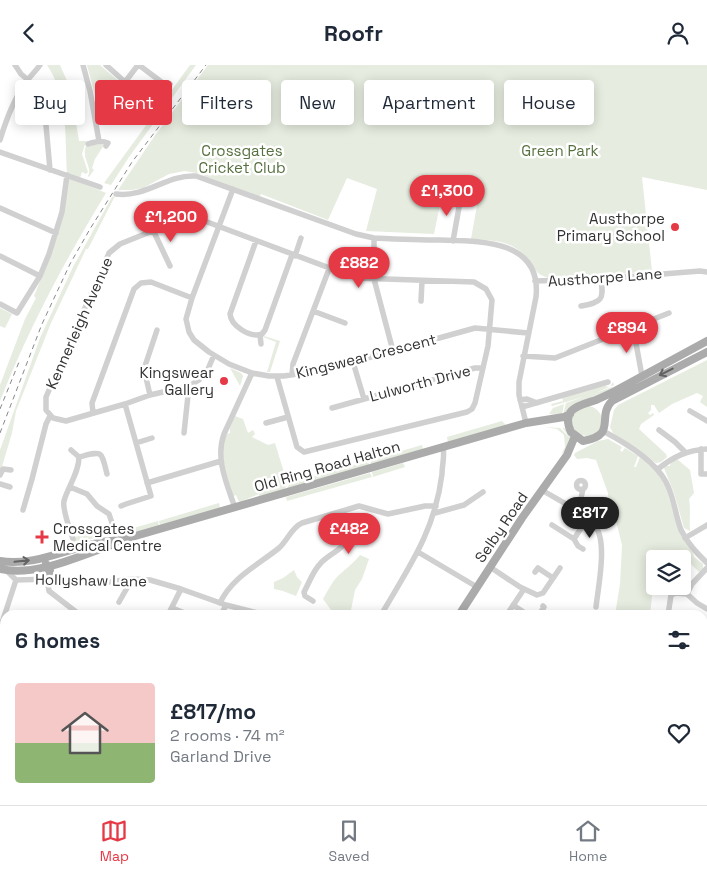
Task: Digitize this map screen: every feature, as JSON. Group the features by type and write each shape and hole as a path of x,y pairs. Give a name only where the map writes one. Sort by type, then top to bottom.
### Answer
{"main road":[{"path":"707,341 615,391 577,406 570,414 569,427 575,436 583,441 594,439 603,431 606,409 609,404 617,398 707,352"},
{"path":"591,402 598,405 606,416"},
{"name":"Old Ring Road Halton","path":"45,562 109,546 118,541 526,423 564,417 570,414"},
{"name":"Old Ring Road Halton","path":"544,420 569,427"},
{"name":"Selby Road","path":"462,610 567,455 575,436"},
{"name":"Selby Road","path":"567,455 583,441"},
{"path":"0,561 45,562"},
{"path":"3,569 26,571 45,562"},
{"path":"45,562 44,575 47,579"}],"street":[{"path":"15,65 20,74 28,80 40,65"},
{"path":"83,65 93,105 99,141"},
{"path":"106,65 123,80"},
{"path":"127,80 138,65 158,80"},
{"path":"0,140 15,103"},
{"path":"46,125 50,169"},
{"path":"88,144 99,141 108,143 106,146"},
{"path":"0,152 100,187"},
{"path":"0,304 17,313 45,268 62,212 69,176"},
{"name":"Austhorpe Lane","path":"116,194 138,193 174,177 196,176 356,234 374,238 492,243 511,249 519,255 527,263 535,281 602,279 707,272"},
{"name":"Kingswear Crescent","path":"233,189 187,316 189,332 199,344 235,367 252,373 276,377 323,370 469,329 528,333"},
{"path":"453,241 461,196"},
{"path":"0,207 56,233"},
{"name":"Kennerleigh Avenue","path":"50,416 46,407 46,397 106,258 118,245 187,217 356,278 474,282 483,286 490,294 492,300 490,329"},
{"path":"153,230 170,266"},
{"path":"256,241 230,314 235,326 255,335 260,335 265,330 301,238"},
{"path":"374,238 374,279 393,351"},
{"path":"0,256 40,276"},
{"path":"292,375 293,364 329,269"},
{"path":"581,306 601,299 603,295 602,279"},
{"path":"421,301 422,281"},
{"path":"526,423 520,400 519,382 536,297 535,281"},
{"path":"93,413 92,403 134,289 141,283 151,282 192,298"},
{"path":"313,311 345,323"},
{"path":"523,356 555,359 669,313"},
{"path":"633,327 642,376"},
{"path":"276,377 299,449 306,453 467,412 472,409 488,346 490,329"},
{"path":"150,395 144,369 157,330"},
{"path":"260,335 261,344"},
{"path":"22,510 46,424 50,416 59,421 66,421 150,395 189,386 199,380 208,369 214,355"},
{"name":"Lulworth Drive","path":"353,362 364,399 475,368 483,368"},
{"path":"235,508 221,461 221,445 224,434 252,373"},
{"path":"522,407 608,382"},
{"path":"184,433 189,386"},
{"path":"332,408 364,399"},
{"path":"520,400 527,399 537,403"},
{"path":"121,506 151,496 125,404"},
{"path":"690,411 707,421"},
{"path":"266,423 288,417"},
{"path":"659,430 685,452"},
{"path":"603,431 658,469 669,487 678,521 685,538 696,553 707,563"},
{"path":"136,443 152,438"},
{"path":"384,610 418,552 436,510 442,471 443,447"},
{"path":"658,469 685,452 704,449 701,474 707,474"},
{"path":"71,450 79,457"},
{"path":"79,457 100,454 103,457 107,474"},
{"path":"73,539 64,502 77,469 79,457"},
{"path":"147,483 221,461"},
{"path":"0,475 3,469 12,470"},
{"path":"0,484 10,487"},
{"path":"70,487 87,494 97,506 109,514 118,541"},
{"path":"573,510 581,498 583,489"},
{"path":"542,490 588,519 596,528 601,542 596,607"},
{"path":"222,610 229,589 251,568 278,548 297,526 362,506 388,514 424,506 436,510 464,505 483,492"},
{"path":"313,601 306,597 304,592 316,569 321,562 344,546 348,539 342,511"},
{"path":"574,539 588,519"},
{"path":"552,525 574,539 578,546 583,549"},
{"path":"685,538 707,525"},
{"path":"418,552 477,587"},
{"path":"490,567 537,595 541,594 560,568"},
{"path":"535,572 538,567 553,578"},
{"path":"691,586 707,568"},
{"name":"Hollyshaw Lane","path":"3,569 16,580 47,579 108,582 150,580 246,610"},
{"path":"47,579 49,591 74,610"},
{"path":"4,610 16,580"},
{"path":"119,602 127,588 127,580"},
{"path":"177,610 172,608 181,589"},
{"path":"510,610 524,589"},
{"path":"669,610 671,595"},
{"path":"688,595 707,609"},
{"path":"513,605 520,610"},
{"path":"542,606 544,607 542,610"}],"green space":[{"path":"47,65 60,65 67,80 55,80"},
{"path":"87,65 100,65 118,80 95,80 95,95"},
{"path":"190,65 196,65 185,80 182,80 182,84 172,98 172,90"},
{"name":"Green Park","path":"208,65 707,65 707,190 642,177 652,271 552,278 540,275 522,253 512,246 495,241 471,239 481,183 446,175 434,234 366,231 377,189 347,178 328,220 261,194 259,198 201,177 202,174 185,171 169,174 143,188 118,190 163,125 172,125 172,113 182,100 182,125 271,125 271,80 197,80"},
{"path":"65,125 76,125 79,141 86,141 82,154 88,172 86,174 82,172 80,178 67,173"},
{"path":"146,125 152,125 111,185 104,183"},
{"path":"104,145 95,159 92,168 94,170 89,177 85,155 86,146"},
{"path":"68,177 106,193 48,295 0,401 0,385 25,319 36,298 34,296 52,252"},
{"path":"115,196 88,249 86,249 51,323 16,411 12,433 0,473 0,450 40,338 73,267 112,197"},
{"path":"0,308 12,314 5,328 0,326"},
{"path":"264,336 280,341 270,372 267,372 276,342"},
{"path":"707,360 707,407 700,402 703,396 697,393 672,404 659,413 654,405 651,405 651,410 648,413 650,415 653,413 654,415 641,424 639,429 666,454 667,457 661,462 656,463 613,433 610,427 614,410 618,405"},
{"path":"230,368 241,373 243,376 240,386"},
{"path":"604,386 609,387 590,395 552,406 551,404 563,401 562,397"},
{"path":"615,386 602,394 575,404 563,415 566,403"},
{"path":"564,404 562,415 549,414 553,408"},
{"path":"587,406 593,407 601,415 601,427 593,435 587,436 581,435 573,427 572,421 573,415 581,407"},
{"path":"235,416 243,419 248,433 253,430 255,434 252,437 268,445 275,443 286,479 294,477 288,482 284,491 259,496 259,494 240,502 236,495 233,496 224,465 223,449"},
{"path":"502,421 507,426 448,443 447,437"},
{"path":"545,427 560,428 569,437 562,427 567,430 571,439 569,439 567,448 561,455 565,447 564,435 557,429"},
{"path":"608,439 622,447 620,450 622,452 625,448 638,456 634,467 636,467 640,457 656,471 665,485 681,536 691,550 646,550 646,595 652,595 651,610 616,610 620,584 622,545 615,517 601,505 608,497 608,493 596,460 587,458 577,459 574,455 598,441"},
{"path":"422,445 423,449 371,465 370,460"},
{"path":"677,459 690,470 694,493 689,499 690,531 684,528 674,493 664,468 665,466 670,466 671,462"},
{"path":"368,461 369,465 286,490 290,483"},
{"path":"403,463 405,467 373,477 372,472"},
{"path":"370,473 372,477 287,501 286,497"},
{"path":"219,503 220,508 160,525 159,521"},
{"path":"158,521 159,526 123,536 116,533"},
{"path":"95,533 99,536 111,533 74,544 74,537"},
{"path":"691,550 694,557 703,564 703,569 699,572 691,564"},
{"path":"360,555 369,559 362,579 355,590 351,610 331,610 323,599 336,578"},
{"path":"294,570 302,582 296,596 274,589 274,582"}],"railway":[{"path":"0,433 42,324 70,264 132,162 206,65"},
{"path":"0,409 19,362"}],"place":[{"name":"Austhorpe Primary School","path":"675,227"},
{"name":"Kingswear Gallery","path":"224,381"},
{"name":"Crossgates Medical Centre","path":"42,537"}],"park label":[{"name":"Crossgates Cricket Club","path":"242,158"}]}
